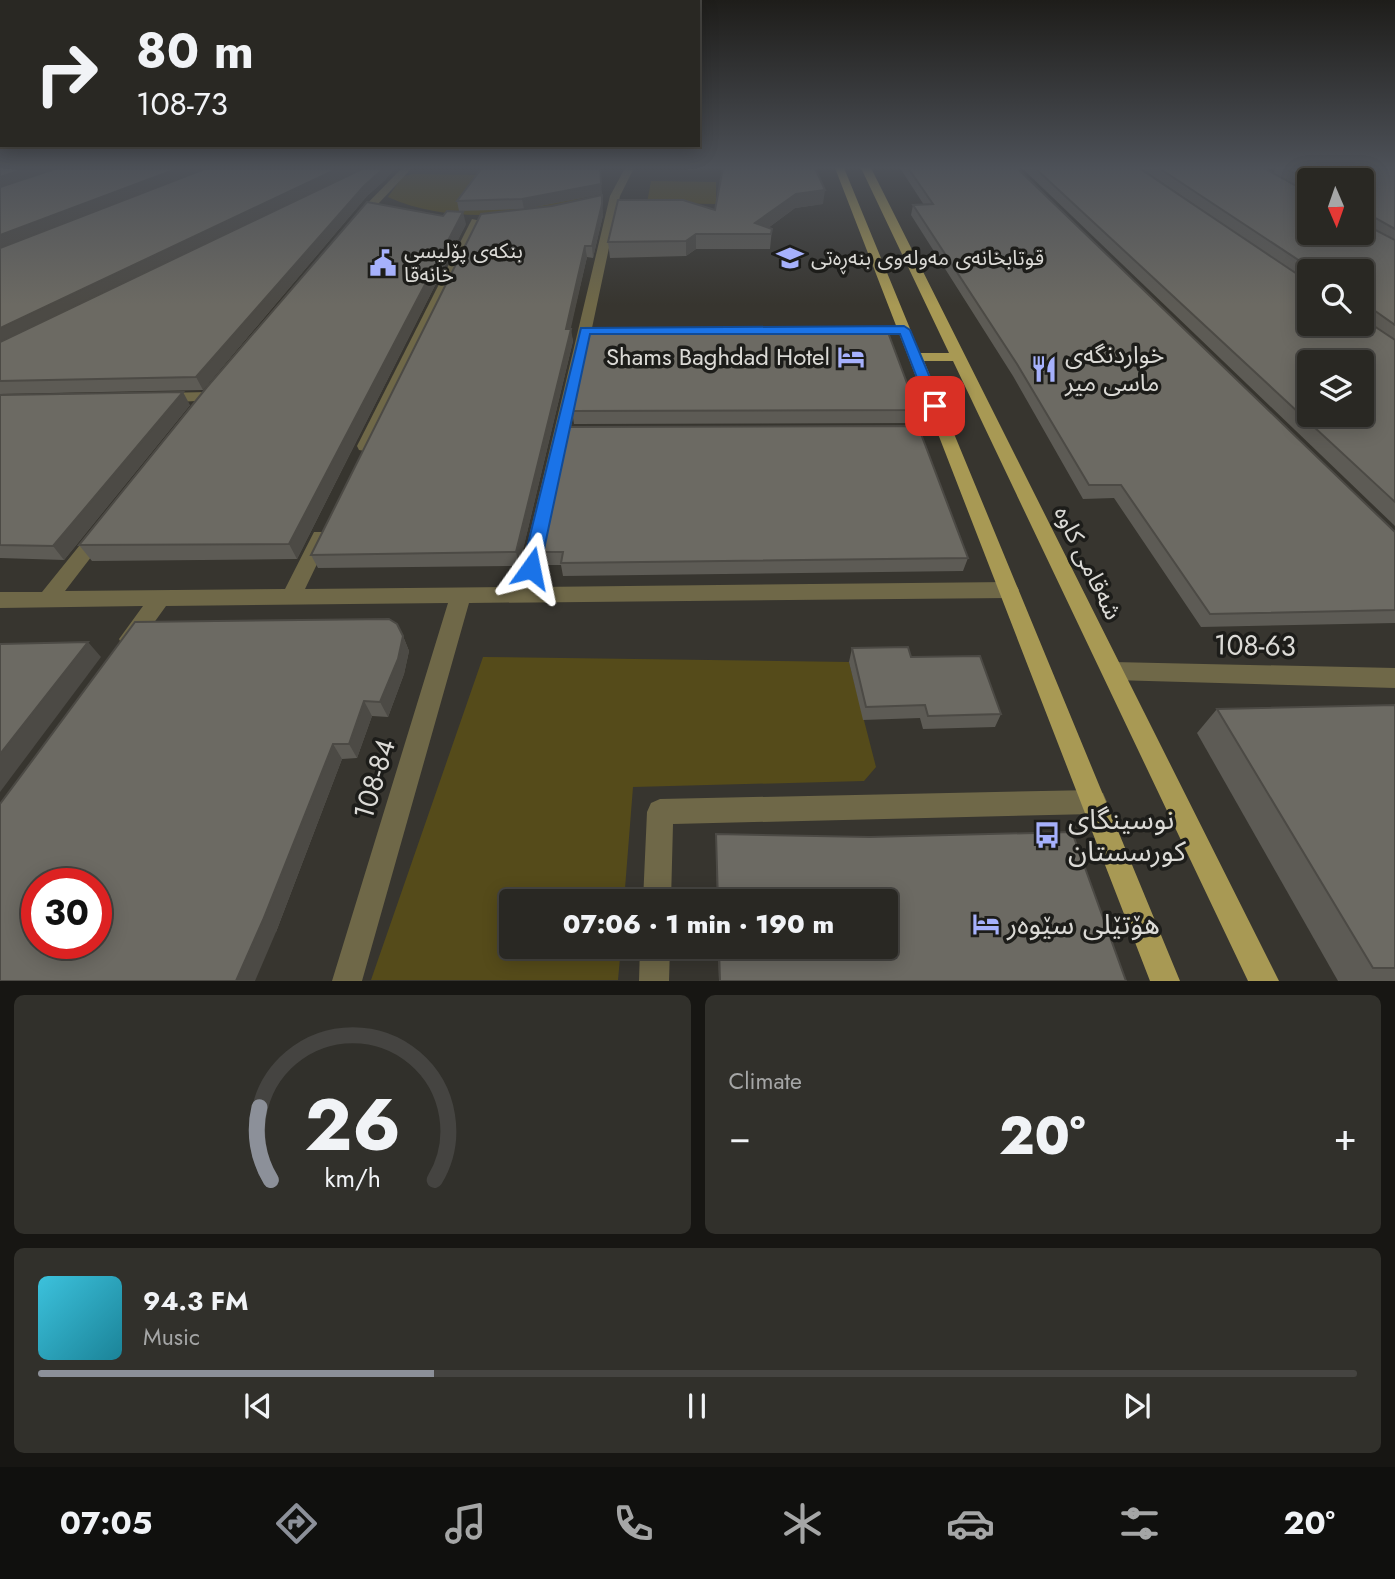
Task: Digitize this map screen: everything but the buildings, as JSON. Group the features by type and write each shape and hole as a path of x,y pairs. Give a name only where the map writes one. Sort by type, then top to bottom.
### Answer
{"main road":[{"path":"857,214 1166,981"},
{"name":"شەقامی کاوە","path":"889,214 1264,981"},
{"path":"915,357 959,357"}],"street":[{"path":"347,232 367,214"},
{"path":"525,595 592,331 607,214"},
{"path":"358,462 477,220"},
{"path":"849,330 904,330"},
{"path":"152,398 208,398"},
{"path":"877,431 945,431"},
{"path":"291,597 327,523"},
{"path":"48,599 107,525"},
{"path":"0,600 1009,590"},
{"name":"108-84","path":"347,981 461,595"},
{"path":"121,653 161,598"},
{"name":"108-63","path":"1113,671 1395,678"},
{"path":"657,889 660,812 1094,802"},
{"path":"654,981 655,959"}],"shaded area":[{"path":"454,214 508,214 492,215"},
{"path":"483,657 849,662 876,767 864,781 633,787 625,889 499,889 499,959 620,959 618,980 371,980"}],"place":[{"name":"قوتابخانەی مەولەوی بنەڕەتی","path":"790,258"},
{"name":"بنکەی پۆلیسی خانەقا","path":"383,263"},
{"name":"Shams Baghdad Hotel","path":"851,357"},
{"name":"خواردنگەی ماسی میر","path":"1044,369"},
{"name":"نوسینگای کورسستان","path":"1047,835"},
{"name":"هۆتێلی سێوەر","path":"986,924"}],"route":[{"path":"531,568 585,331 904,330 935,406"}]}
